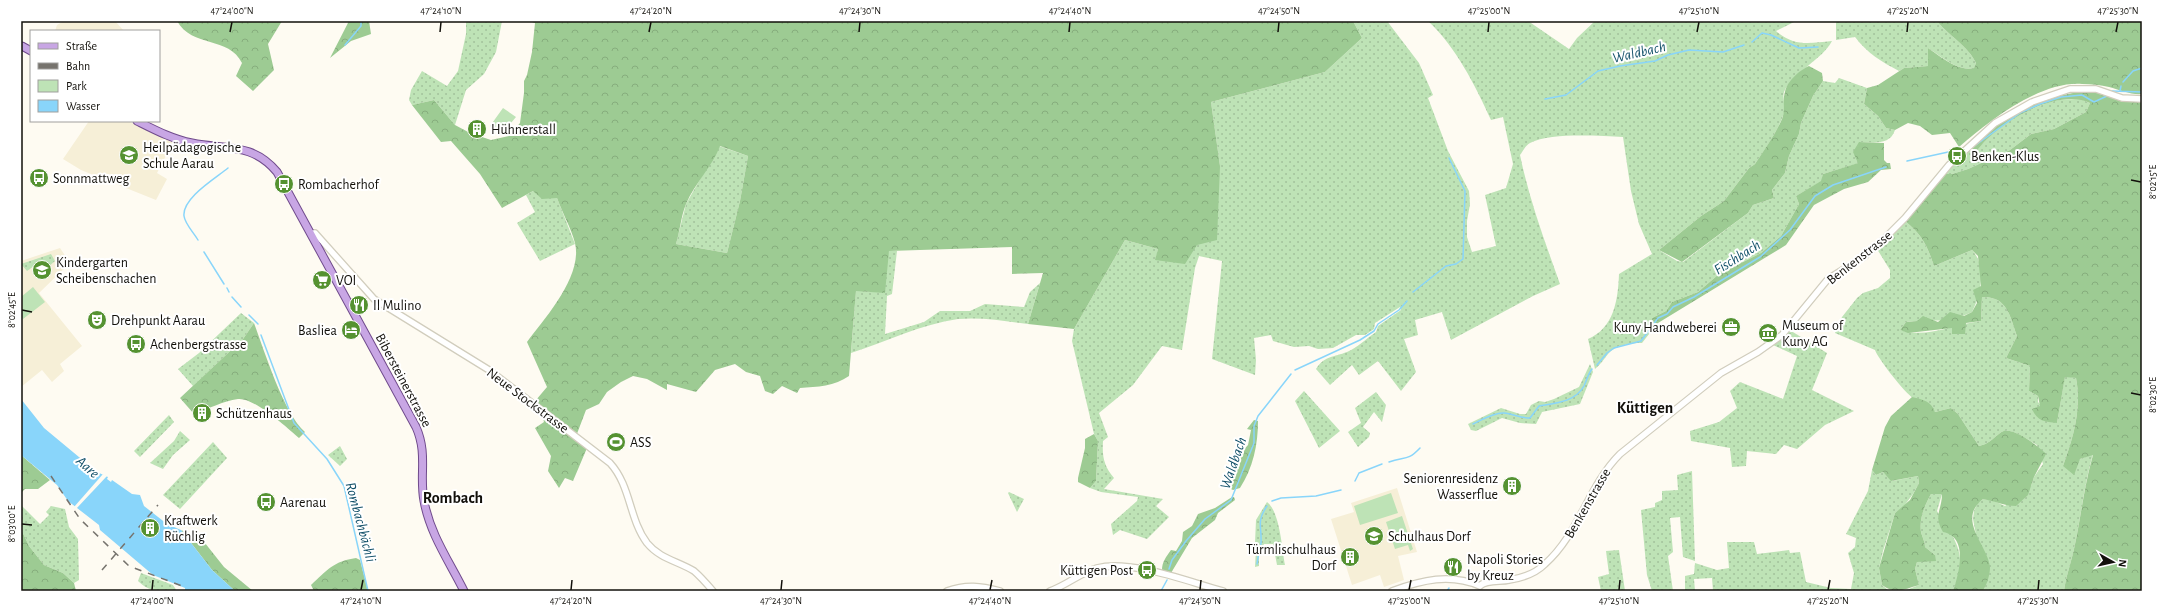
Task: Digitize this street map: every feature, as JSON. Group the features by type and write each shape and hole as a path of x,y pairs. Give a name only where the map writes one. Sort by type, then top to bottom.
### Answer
{"main road":[{"path":"21,44 30,50"},
{"name":"Bibersteinerstrasse","path":"139,122 184,141 239,149 259,155 277,172 418,432 424,452 423,488 426,513 435,537 464,591"}],"street":[{"name":"Benkenstrasse","path":"1480,588 1485,582 1518,578 1545,565 1565,542 1598,480 1620,454 1721,373 1758,352 1782,335 1828,279 1865,256 1885,238 1908,214 1949,165 1995,123 2032,102 2070,88 2096,89 2122,98 2142,99"},
{"name":"Neue Stockstrasse","path":"311,233 315,233 374,299 489,370 610,463 619,473 635,521 647,542 659,555 693,571 713,591"},
{"path":"1050,591 1089,571 1106,566 1120,565 1138,568 1223,591"},
{"path":"1392,591 1425,580 1441,578 1461,579 1480,588"},
{"path":"947,591 969,586 1000,591"}],"shaded area":[{"path":"64,21 115,21 123,30 55,30 57,25"},
{"path":"88,122 130,122 173,142 157,173 167,179 156,200 81,170 63,159"},
{"path":"60,248 70,263 39,293 82,346 60,364 64,371 52,382 42,370 21,387 21,261"},
{"name":"Schulhaus Dorf","path":"1397,488 1417,552 1398,556 1404,580 1384,587 1380,575 1352,585 1331,519 1354,512 1351,503"}],"green space":[{"path":"177,21 282,21 268,44 274,70 253,91 236,76 242,63 236,55 220,45 192,35"},
{"path":"349,21 369,21 371,34 351,41 330,58"},
{"path":"466,21 502,21 496,52 484,74 466,90 455,125 434,100 412,105 409,100 411,90 422,71 447,86 458,71 466,34"},
{"path":"529,21 1353,21 1362,38 1325,72 1211,102 1220,166 1217,240 1197,245 1185,264 1155,260 1158,249 1125,240 1074,329 1028,324 1043,273 1012,274 1012,247 889,251 885,293 856,291 849,376 832,384 800,388 797,393 782,386 773,394 765,391 760,376 746,372 735,364 715,370 696,392 667,384 667,390 647,379 633,376 607,392 599,404 586,410 575,439 587,448 573,481 565,478 559,488 548,471 551,456 535,428 544,422 536,400 547,387 527,342 561,296 568,282 576,256 575,243 571,232 557,198 542,199 533,191 502,208 480,174 451,141 441,142 412,105 434,100 455,125 470,133 491,140 509,136 520,123 524,81 527,75 532,52 535,23","holes":["720,146 748,156 740,201 727,253 676,244 686,204 694,189 713,161"]},
{"path":"1353,21 1387,21 1419,63 1433,95 1428,98 1448,151 1469,191 1470,204 1467,221 1467,237 1472,252 1496,246 1485,195 1506,188 1513,164 1503,117 1491,120 1464,67 1438,31 1428,21 1528,21 1569,49 1577,38 1595,21 1796,21 1776,31 1796,42 1809,43 1832,41 1822,54 1800,72 1788,85 1784,92 1784,113 1771,139 1755,164 1749,168 1724,201 1701,216 1659,250 1677,261 1683,262 1748,213 1753,205 1774,198 1772,190 1785,173 1789,156 1799,134 1801,123 1813,96 1823,81 1835,83 1839,78 1867,88 1864,104 1878,116 1886,128 1895,130 1893,135 1885,141 1859,142 1859,163 1823,174 1822,181 1796,196 1799,204 1781,236 1761,253 1719,274 1698,292 1672,302 1666,311 1652,318 1653,329 1642,343 1628,344 1615,348 1595,369 1588,339 1604,328 1613,312 1616,303 1619,274 1652,254 1639,224 1631,191 1623,137 1550,137 1530,143 1525,147 1520,155 1528,188 1560,284 1533,296 1451,340 1442,312 1415,320 1418,335 1404,339 1416,372 1401,391 1378,361 1359,375 1352,365 1330,385 1316,369 1326,359 1351,350 1376,332 1378,326 1401,310 1400,307 1375,323 1374,329 1365,335 1356,335 1333,348 1318,349 1309,346 1294,347 1273,341 1271,335 1254,338 1256,360 1255,375 1212,359 1222,261 1199,256 1195,268 1182,350 1162,346 1133,385 1099,413 1108,437 1103,441 1104,461 1114,478 1104,489 1163,499 1156,506 1169,517 1147,539 1120,530 1113,535 1111,524 1137,501 1138,497 1101,492 1090,488 1096,481 1098,441 1094,434 1072,341 1074,329 1125,240 1158,249 1156,259 1220,166 1211,102 1325,72 1362,38"},
{"path":"1836,21 1937,21 1968,51 1976,63 1974,68 1962,68 1956,66 1928,48 1928,66 1904,68 1899,71 1875,57 1855,37 1836,40"},
{"path":"1937,21 2142,21 2142,94 2130,93 2106,86 2089,84 2066,85 2049,89 2016,105 2000,115 1959,147 1950,133 1932,135 1920,126 1908,123 1895,130 1886,128 1878,116 1864,104 1867,88 1878,85 1904,68 1928,66 1928,48 1956,66 1968,69 1974,68 1976,63 1973,57"},
{"path":"1809,66 1822,73 1823,81 1813,96 1801,123 1799,134 1789,156 1785,173 1772,190 1774,198 1753,205 1748,213 1682,262 1659,250 1701,216 1724,201 1749,168 1755,164 1782,119 1784,112 1784,95 1788,84 1798,73"},
{"path":"2087,91 2142,101 2142,591 2064,591 2093,455 2080,459 2074,475 2063,466 2076,423 2078,390 2076,378 2065,377 2057,423 2042,420 2036,416 2032,409 2040,406 2038,396 2029,391 2030,366 2006,358 2017,336 2006,309 1997,300 1990,298 1982,297 1981,321 1966,323 1965,334 1952,334 1952,328 1908,333 1900,330 1906,322 1917,321 1923,316 1938,322 1950,312 1964,316 1972,312 1977,303 1973,290 1981,286 1978,256 1972,250 1934,266 1923,241 1916,231 1905,221 1945,174 1952,174 1968,169 2010,150 2031,134 2054,129 2086,112 2090,103 2077,99 2061,100 2045,104 2012,120 1998,130 1977,151 1968,149 1995,127 2022,110 2037,103 2052,98"},
{"path":"2081,99 2090,103 2086,112 2054,129 2031,134 2010,150 1968,169 1952,174 1945,174 1968,149 1977,151 1992,134 2025,112 2059,100"},
{"path":"503,108 516,117 501,135 490,126"},
{"path":"1859,142 1884,143 1884,160 1887,163 1890,163 1891,169 1881,170 1868,182 1844,189 1814,205 1786,245 1658,323 1653,329 1652,318 1666,311 1672,302 1698,292 1719,274 1761,253 1781,236 1799,204 1796,196 1821,181 1823,174 1858,163 1853,152"},
{"path":"719,146 748,156 740,201 727,253 676,244 686,204"},
{"path":"533,191 557,198 575,244 540,261 517,223 535,212 526,195"},
{"path":"1905,221 1916,231 1923,241 1934,266 1972,250 1980,264 1981,280 1978,297 1972,312 1947,320 1906,322 1900,330 1920,333 1930,332 1981,321 1982,297 1990,298 1997,300 2006,309 2017,336 2006,358 2030,366 2029,391 2038,396 2038,402 2057,423 2065,376 2076,378 2078,401 2076,423 2063,466 2093,454 2064,591 1983,591 1985,587 1984,554 1977,540 1973,519 1974,511 1977,504 1983,499 1992,500 2005,506 2031,486 2034,477 2043,464 2037,445 2018,434 2004,431 1988,443 1979,446 1958,414 1951,408 1935,412 1926,402 1913,398 1892,376 1875,350 1835,333 1842,317 1857,298 1863,293 1878,288 1890,278 1890,270 1877,249"},
{"path":"889,251 897,251 892,294 887,296 885,334 924,322 940,311 970,311 985,304 1024,307 1030,292 1040,283 1028,324 985,319 958,319 944,321 917,329 851,353 856,290 870,292"},
{"path":"51,254 55,261 41,273 34,266 27,271 21,264"},
{"path":"33,287 45,302 23,319 21,316 21,297"},
{"path":"241,313 254,323 243,339 193,386 178,369 199,353"},
{"path":"254,323 282,397 297,423 305,432 299,438 270,414 253,403 245,400 238,399 227,401 194,414 180,398 243,339"},
{"path":"1788,329 1827,353 1812,390 1854,411 1825,425 1797,449 1784,445 1776,454 1747,451 1746,466 1732,467 1730,448 1691,441 1690,431 1719,422 1737,408 1730,391 1740,382 1783,399 1797,356 1771,344"},
{"path":"1590,364 1593,372 1580,404 1542,412 1536,424 1520,423 1502,418 1476,431 1471,430 1468,424 1501,408 1520,414 1526,414 1531,405 1539,401 1545,402 1554,399 1579,387"},
{"path":"1304,391 1340,431 1319,448 1295,401"},
{"path":"1376,392 1386,405 1382,422 1374,412 1363,427 1370,433 1369,437 1358,447 1348,432 1361,423 1355,408"},
{"path":"1912,397 1929,403 1935,412 1951,408 1958,414 1979,446 1988,443 2000,433 2011,431 2024,437 2046,454 2034,477 2028,495 2016,506 1983,499 1975,507 1972,515 1973,524 1990,567 1988,579 1983,591 1953,591 1958,575 1960,557 1959,548 1951,535 1943,532 1940,526 1938,517 1942,494 1931,494 1925,507 1921,522 1921,532 1925,547 1935,555 1936,561 1917,562 1915,569 1919,585 1900,590 1891,590 1882,585 1879,568 1895,513 1910,500 1919,483 1918,476 1891,481 1883,472 1876,475 1872,470 1885,427 1891,416"},
{"path":"169,415 174,422 140,457 134,451"},
{"path":"1254,420 1258,421 1258,430 1254,456 1245,480 1240,488 1233,490 1229,488 1234,473 1231,464 1248,445 1251,430 1247,429"},
{"path":"180,431 190,440 173,455 163,469 150,463 174,441"},
{"path":"1094,434 1098,441 1096,481 1090,488 1078,482 1078,478 1085,448 1085,439"},
{"path":"213,442 227,458 180,509 163,495"},
{"path":"340,446 347,459 340,466 328,455"},
{"path":"21,455 50,480 38,489 25,489 21,493"},
{"path":"1872,470 1876,475 1883,472 1892,481 1918,476 1919,483 1904,506 1895,513 1883,551 1879,568 1882,585 1889,591 1713,591 1712,578 1694,579 1695,591 1685,591 1685,576 1694,574 1695,563 1717,570 1729,568 1727,542 1754,542 1757,554 1789,550 1790,553 1800,552 1806,582 1831,588 1851,589 1854,573 1848,553 1855,547 1856,538 1846,534 1868,491"},
{"path":"1692,471 1695,561 1683,557 1680,517 1670,518 1673,552 1668,556 1673,591 1652,591 1647,575 1641,510 1655,507 1655,503 1662,500 1662,491 1678,490 1677,475"},
{"path":"1009,492 1024,499 1017,512 1008,493"},
{"path":"1391,493 1398,513 1360,525 1354,506"},
{"path":"1931,494 1942,494 1937,511 1957,546 1960,561 1959,575 1953,591 1904,591 1919,585 1915,569 1917,562 1935,555 1925,547 1921,532 1923,512"},
{"path":"1234,497 1235,500 1218,513 1215,520 1192,538 1171,573 1162,570 1166,557 1171,550 1176,551 1182,541 1183,532 1192,526 1198,514 1215,508"},
{"path":"1267,502 1275,514 1278,522 1285,565 1277,565 1273,544 1264,544 1259,553 1259,566 1255,567 1256,549 1259,549 1259,543 1255,543 1256,520"},
{"path":"21,505 40,524 49,515 46,512 51,506 65,509 69,527 78,539 79,580 74,583 63,573 44,565 29,546 21,529"},
{"path":"1402,516 1413,549 1410,551 1408,545 1395,549 1386,522"},
{"path":"21,529 29,546 44,565 63,573 74,583 76,591 21,591"},
{"path":"181,530 201,538 224,567 253,591 235,591 212,570"},
{"path":"1619,550 1625,591 1601,591 1598,577 1609,574 1606,551"},
{"path":"356,558 360,560 368,591 314,591 311,585 331,567 342,561"},
{"path":"141,573 173,585 177,591 147,588 138,581"}],"water":[{"name":"Aare","path":"21,399 44,428 97,472 108,477 107,479 111,482 112,480 132,494 140,495 144,506 167,524 181,530 212,570 235,591 185,591 185,588 153,575 100,530 99,525 68,501 57,485 21,455"}],"pier":[{"path":"103,474 107,476 76,509 74,507"}],"waterway":[{"name":"Rombachbächli","path":"345,45 361,26 361,21"},
{"name":"Waldbach","path":"1752,42 1762,33 1771,35 1799,48 1818,47"},
{"name":"Waldbach","path":"1545,99 1566,95 1598,71 1655,61 1668,55 1689,50 1723,52 1744,45"},
{"path":"2123,82 2133,71 2142,68"},
{"name":"Fischbach","path":"2120,91 2121,86"},
{"name":"Fischbach","path":"2112,91 2142,92"},
{"path":"1973,147 2020,113 2040,104 2061,97 2082,95 2094,102 2107,96"},
{"name":"Fischbach","path":"1907,161 1962,149"},
{"name":"Waldbach","path":"1413,292 1446,266 1456,264 1463,259 1465,191 1449,158"},
{"name":"Fischbach","path":"1597,365 1607,353 1614,348 1641,341 1658,318 1667,314 1673,307 1694,297 1760,257 1790,230 1815,196 1833,185 1886,167"},
{"name":"Rombachbächli","path":"198,240 186,222 184,216 185,209 188,202 201,189 228,168"},
{"name":"Rombachbächli","path":"204,252 224,284"},
{"name":"Rombachbächli","path":"227,288 229,292"},
{"name":"Rombachbächli","path":"232,297 241,307"},
{"name":"Waldbach","path":"1295,370 1360,340 1374,331 1378,324 1399,310 1407,301"},
{"name":"Rombachbächli","path":"249,315 258,324"},
{"name":"Rombachbächli","path":"261,335 294,423 327,459 344,486 368,591"},
{"path":"1473,424 1500,413 1530,418 1539,406 1564,401 1576,395 1584,386 1592,369"},
{"name":"Waldbach","path":"1169,569 1172,560 1205,519 1231,500 1254,443 1254,426 1258,416 1291,374"},
{"path":"1389,462 1408,457 1420,448"},
{"path":"1355,481 1359,473 1382,464"},
{"path":"1272,501 1281,498 1316,496 1341,490"},
{"path":"1257,564 1261,543 1260,524 1267,506"},
{"name":"Waldbach","path":"1161,591 1167,580"}],"railway":[{"path":"51,476 80,519 129,566 182,586"},
{"path":"102,570 158,505"}],"place":[{"name":"Hühnerstall","path":"477,129"},
{"name":"Heilpädagogische Schule Aarau","path":"129,155"},
{"name":"Benken-Klus","path":"1957,156"},
{"name":"Sonnmattweg","path":"39,178"},
{"name":"Rombacherhof","path":"284,184"},
{"name":"Kindergarten Scheibenschachen","path":"42,270"},
{"name":"VOI","path":"322,280"},
{"name":"Il Mulino","path":"359,305"},
{"name":"Drehpunkt Aarau","path":"97,320"},
{"name":"Kuny Handweberei","path":"1731,327"},
{"name":"Basliea","path":"351,330"},
{"name":"Museum of Kuny AG","path":"1768,333"},
{"name":"Achenbergstrasse","path":"136,344"},
{"name":"Schützenhaus","path":"202,413"},
{"name":"ASS","path":"616,442"},
{"name":"Seniorenresidenz Wasserflue","path":"1512,486"},
{"name":"Aarenau","path":"266,502"},
{"name":"Kraftwerk Rüchlig","path":"150,528"},
{"name":"Schulhaus Dorf","path":"1374,536"},
{"name":"Türmlischulhaus Dorf","path":"1350,557"},
{"name":"Napoli Stories by Kreuz","path":"1453,567"},
{"name":"Küttigen Post","path":"1147,570"}],"district":[{"name":"Küttigen","path":"1645,407"},
{"name":"Rombach","path":"453,497"}]}
